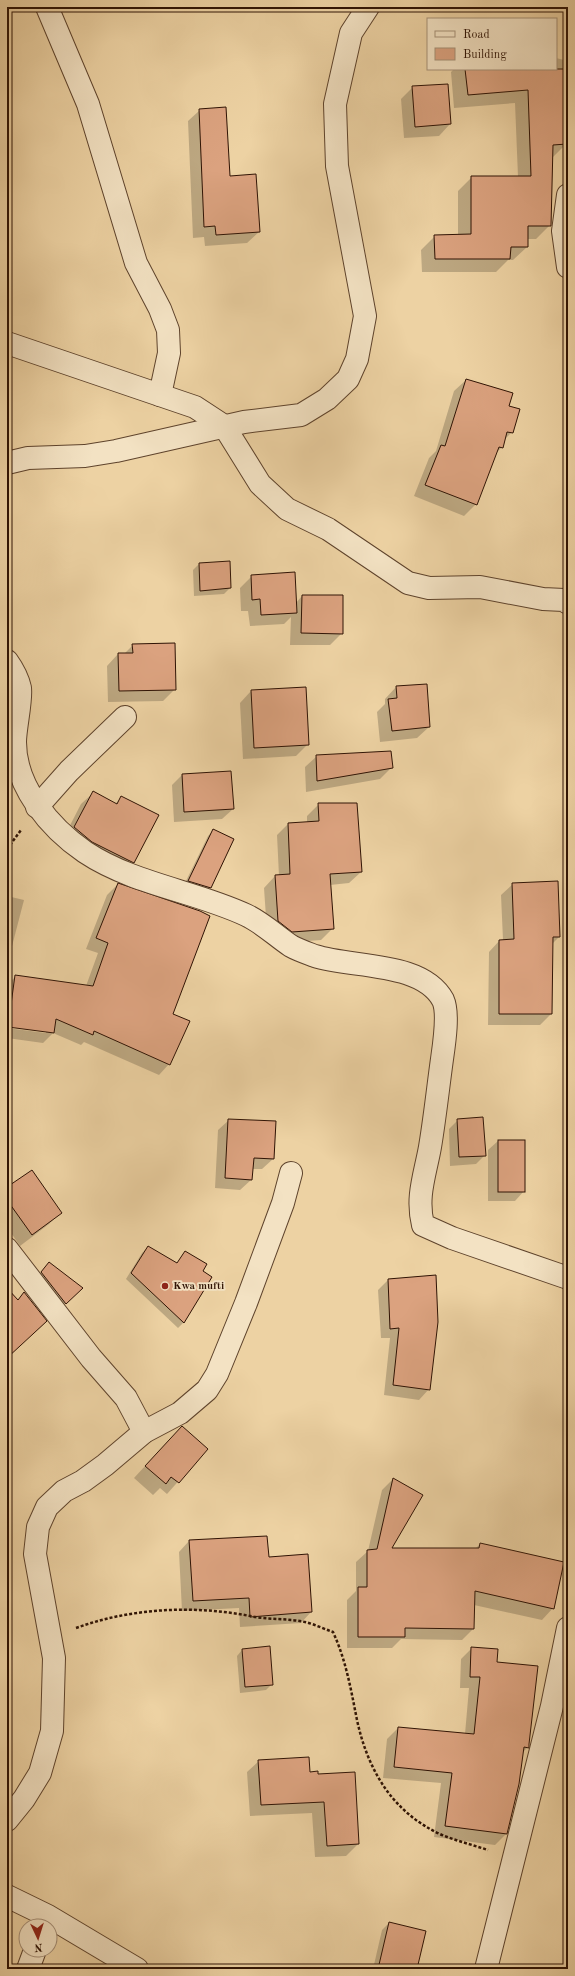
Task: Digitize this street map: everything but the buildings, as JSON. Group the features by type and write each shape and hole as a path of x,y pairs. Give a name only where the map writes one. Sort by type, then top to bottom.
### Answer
{"street":[{"path":"47,7 88,104 136,263 160,309 168,330 169,353 160,395"},
{"path":"7,463 28,458 85,456 116,451 244,422 301,415 327,399 348,379 357,360 365,316 337,166 335,104 351,33 368,7"},
{"path":"568,195 563,231 568,267"},
{"path":"7,343 195,407 224,426 260,484 287,509 328,529 408,583 429,588 480,587 543,599 564,600 568,603"},
{"path":"7,661 20,688 15,743 19,769 37,807 65,835 84,851 103,862 246,915 266,926 292,947 317,956 407,973 430,985 443,1001 446,1032 430,1146 420,1192 419,1210 424,1225 452,1238 568,1278"},
{"path":"37,807 69,771 124,717"},
{"path":"7,1820 24,1799 40,1773 52,1731 54,1689 51,1637 42,1601 35,1554 38,1527 47,1507 64,1491 83,1481 144,1432 180,1413 196,1401 207,1390 217,1374 246,1303 283,1203 291,1173"},
{"path":"7,1249 87,1352 126,1398 144,1432"},
{"path":"486,1969 552,1706 568,1628"},
{"path":"7,1896 41,1918"},
{"path":"58,1927 137,1969"},
{"path":"28,1969 32,1958"}],"path":[{"path":"51,1637 97,1621 133,1613 164,1611 210,1611 305,1622 333,1632 339,1645 350,1684 368,1760 388,1794 420,1822 442,1835 514,1859"}],"place":[{"name":"Kwa mufti","path":"165,1286"}]}
